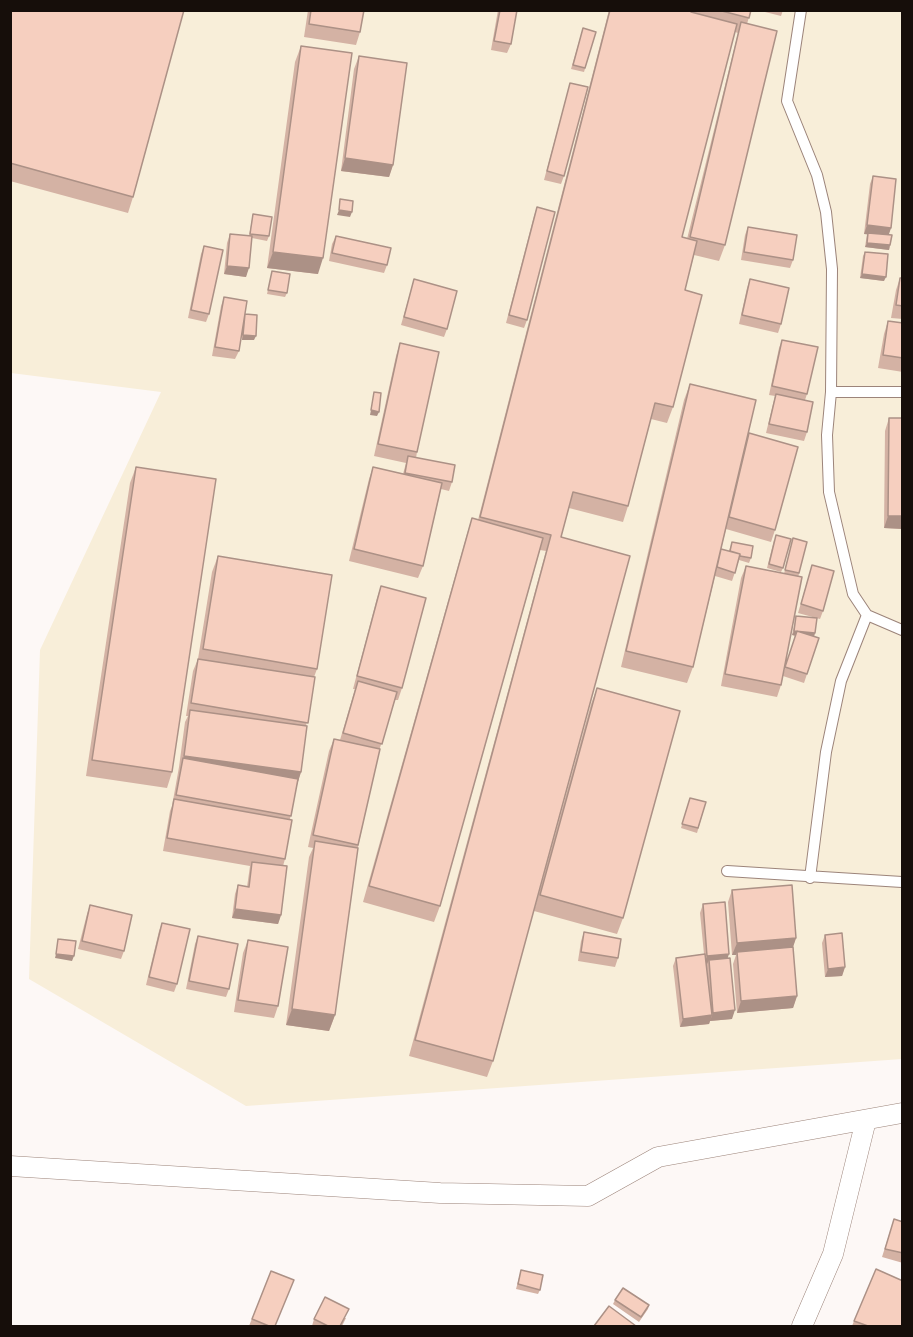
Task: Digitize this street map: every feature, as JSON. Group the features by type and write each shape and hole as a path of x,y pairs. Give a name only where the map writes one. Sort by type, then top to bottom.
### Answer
{"street":[{"path":"10,1166 440,1193 588,1196 658,1157 903,1113"},
{"path":"802,1326 833,1254 866,1120"}],"lane":[{"path":"801,10 787,101 817,175 826,213 832,269 831,392 827,435 829,492 853,594 867,615 903,630"},
{"path":"831,392 903,392"},
{"path":"810,878 826,752 841,681 867,615"},
{"path":"727,871 810,878 903,882"}],"shaded area":[{"path":"11,11 902,11 902,1059 246,1106 29,979 40,650 161,392 11,373"}],"building":[{"path":"10,10 184,10 133,197 10,163"},
{"path":"311,10 364,10 360,32 309,24"},
{"path":"500,10 517,10 511,44 494,41"},
{"path":"610,10 692,10 691,12 737,24 682,237 697,241 685,290 702,295 673,407 655,403 628,506 573,492 561,537 630,556 493,1061 415,1040 551,535 480,517"},
{"path":"718,10 751,10 749,18"},
{"path":"741,22 777,31 725,245 690,237"},
{"path":"583,28 596,32 585,68 573,65"},
{"path":"301,46 352,53 323,258 273,252"},
{"path":"359,56 407,63 393,165 345,158"},
{"path":"570,83 588,87 564,176 547,171"},
{"path":"873,176 896,179 891,228 867,225"},
{"path":"340,199 353,201 352,212 339,210"},
{"path":"537,207 555,212 527,320 509,315"},
{"path":"253,214 272,217 269,236 250,234"},
{"path":"748,227 797,235 793,260 744,252"},
{"path":"868,233 892,235 890,245 867,243"},
{"path":"230,234 252,236 249,268 227,266"},
{"path":"336,236 391,248 387,265 332,253"},
{"path":"204,246 223,250 209,314 191,310"},
{"path":"865,252 888,254 886,277 862,274"},
{"path":"272,271 290,274 287,293 268,290"},
{"path":"900,278 903,278 903,306 896,305"},
{"path":"414,279 457,291 447,329 404,317"},
{"path":"750,279 789,288 781,324 742,315"},
{"path":"224,297 247,301 239,351 215,347"},
{"path":"245,314 257,315 256,336 243,335"},
{"path":"888,321 903,323 903,358 883,355"},
{"path":"782,340 818,347 807,394 772,386"},
{"path":"400,343 439,352 417,452 378,444"},
{"path":"690,384 756,400 693,667 626,651"},
{"path":"374,392 381,393 379,412 371,410"},
{"path":"776,394 813,402 807,432 769,424"},
{"path":"889,418 903,418 903,516 888,516"},
{"path":"749,433 798,447 775,530 729,517"},
{"path":"408,456 455,465 452,482 405,473"},
{"path":"136,467 216,479 172,772 92,760"},
{"path":"373,467 442,483 423,566 354,549"},
{"path":"472,518 543,538 440,906 369,886"},
{"path":"776,535 791,539 783,568 769,564"},
{"path":"793,538 807,542 799,573 785,570"},
{"path":"732,542 753,546 751,558 730,551"},
{"path":"721,549 740,554 735,573 717,567"},
{"path":"218,556 332,575 317,669 203,649"},
{"path":"812,565 834,571 823,611 801,604"},
{"path":"746,566 802,577 781,685 725,674"},
{"path":"381,586 426,598 402,688 357,676"},
{"path":"796,616 817,618 815,633 794,631"},
{"path":"797,631 819,638 807,674 785,667"},
{"path":"198,659 315,677 308,723 191,703"},
{"path":"358,681 397,692 382,744 343,733"},
{"path":"597,688 680,711 623,918 540,895"},
{"path":"190,710 307,726 301,772 184,756"},
{"path":"334,739 380,749 358,845 313,835"},
{"path":"183,758 298,779 291,816 176,795"},
{"path":"690,798 706,802 698,828 682,824"},
{"path":"174,799 292,820 285,859 167,838"},
{"path":"315,841 358,848 335,1015 292,1009"},
{"path":"252,862 287,866 281,915 235,909 238,885 249,887"},
{"path":"792,885 796,938 737,943 732,890"},
{"path":"725,902 729,954 707,956 703,904"},
{"path":"90,905 132,915 124,951 82,941"},
{"path":"162,923 190,929 177,984 149,977"},
{"path":"584,932 621,939 618,958 581,952"},
{"path":"842,933 845,967 828,969 825,935"},
{"path":"198,936 238,944 229,989 189,981"},
{"path":"58,939 76,941 74,956 56,954"},
{"path":"248,940 288,947 278,1006 238,1000"},
{"path":"793,947 797,996 741,1001 737,952"},
{"path":"705,954 712,1015 683,1019 676,958"},
{"path":"730,958 735,1010 713,1013 709,960"},
{"path":"894,1219 903,1222 903,1253 885,1249"},
{"path":"876,1269 903,1281 903,1326 868,1326 854,1321"},
{"path":"521,1270 543,1275 540,1290 518,1284"},
{"path":"271,1271 294,1280 275,1326 252,1319"},
{"path":"623,1288 649,1305 641,1317 615,1300"},
{"path":"325,1297 349,1309 340,1326 328,1326 314,1319"},
{"path":"609,1306 636,1326 594,1326"}]}
